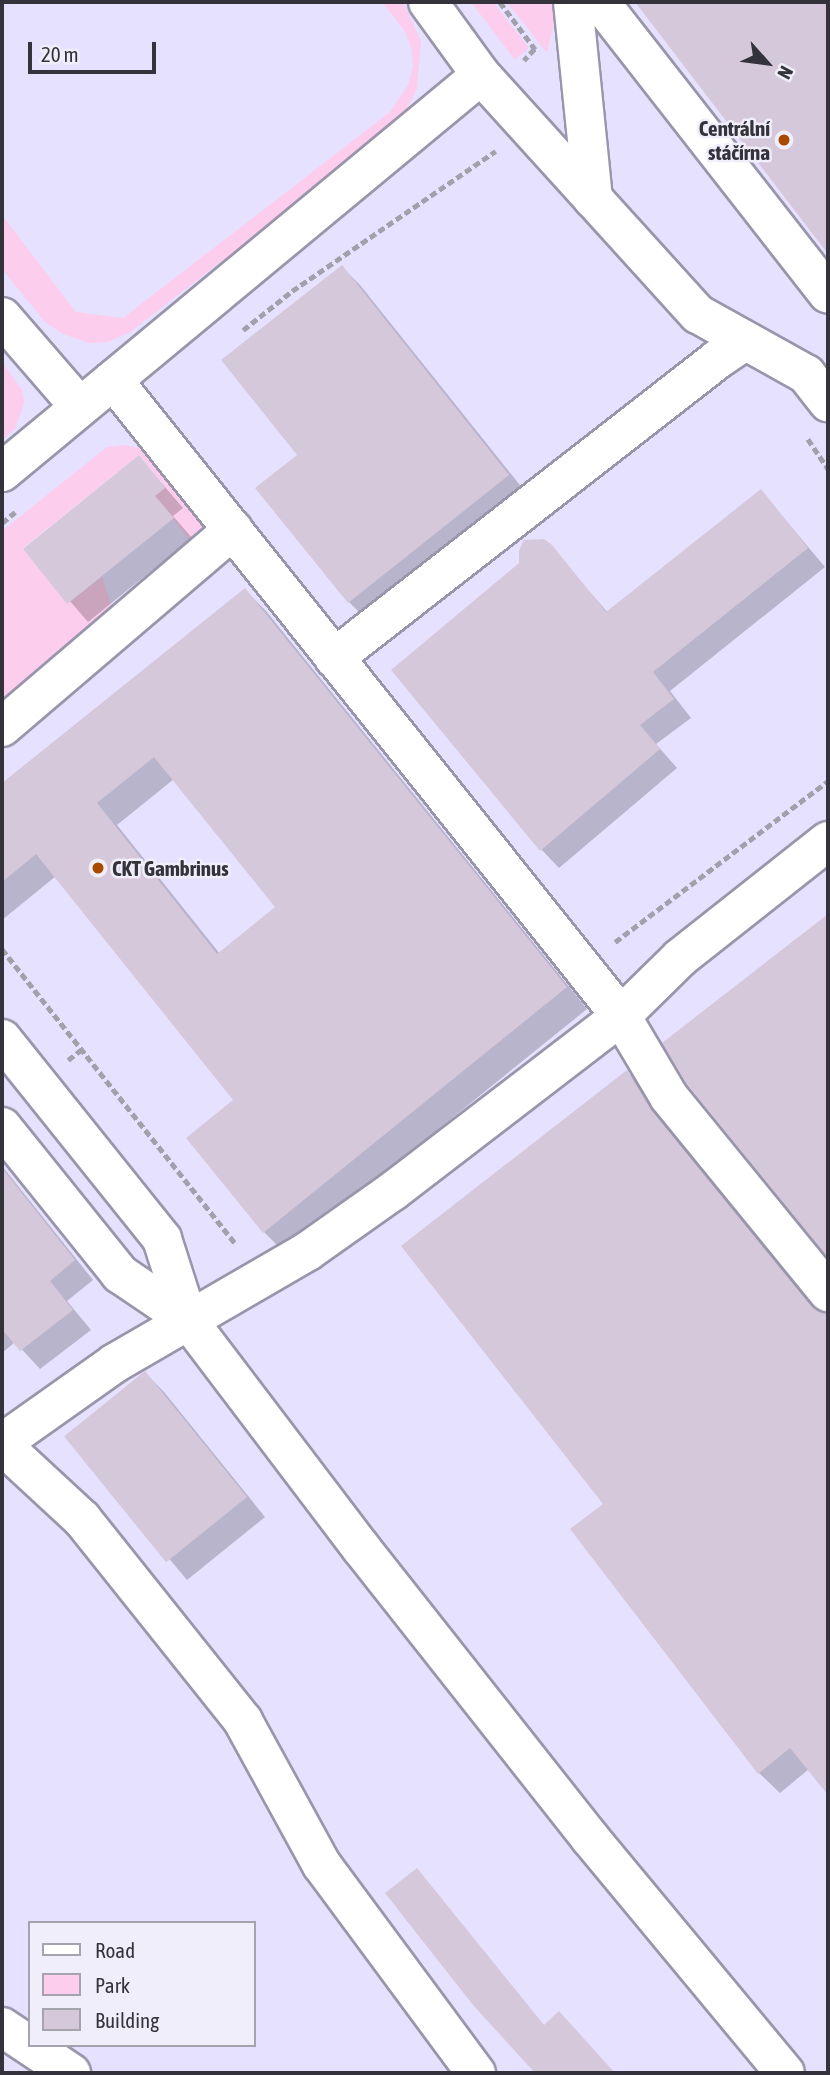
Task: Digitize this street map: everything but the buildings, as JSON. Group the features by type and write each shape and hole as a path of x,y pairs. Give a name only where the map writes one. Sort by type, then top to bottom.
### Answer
{"street":[{"path":"428,2 481,75 698,314 806,374 828,402"},
{"path":"573,2 593,199"},
{"path":"600,2 828,294"},
{"path":"2,472 481,75"},
{"path":"2,317 80,407"},
{"path":"334,658 696,376 745,341"},
{"path":"113,380 621,1016 669,1097 828,1292"},
{"path":"2,727 233,530"},
{"path":"476,2073 322,1865 243,1721 82,1519 2,1444 115,1363 308,1251 393,1191 621,1016 680,958 828,841"},
{"path":"2,1039 162,1239 188,1321"},
{"path":"2,1127 120,1274 188,1321 361,1548 573,1817 785,2073"},
{"path":"2,2027 28,2044"},
{"path":"32,2047 71,2073"}],"path":[{"path":"237,335 292,291 502,147"},
{"path":"2,523 23,506"},
{"path":"589,977 612,944 828,781"},
{"path":"2,949 243,1253"}],"shaded area":[{"path":"2,2 828,2 828,2073 2,2073"}],"green space":[{"path":"382,2 403,2 421,41 417,89 404,114 387,133 129,333 108,342 89,343 63,334 45,322 2,269 2,215 76,312 123,318 390,112 408,85 413,66 411,47 404,30"},
{"path":"471,2 493,2 529,48 515,60"},
{"path":"507,2 559,2 547,52 546,52"},
{"path":"2,362 22,390 24,403 15,429 2,440"},
{"path":"124,445 140,448 151,456 206,521 205,531 192,542 189,539 155,496 165,487 139,455 23,548 67,604 102,577 113,610 2,711 2,531 107,447"}],"place":[{"name":"Centrální stáčírna","path":"784,140"},
{"name":"CKT Gambrinus","path":"98,868"}]}
